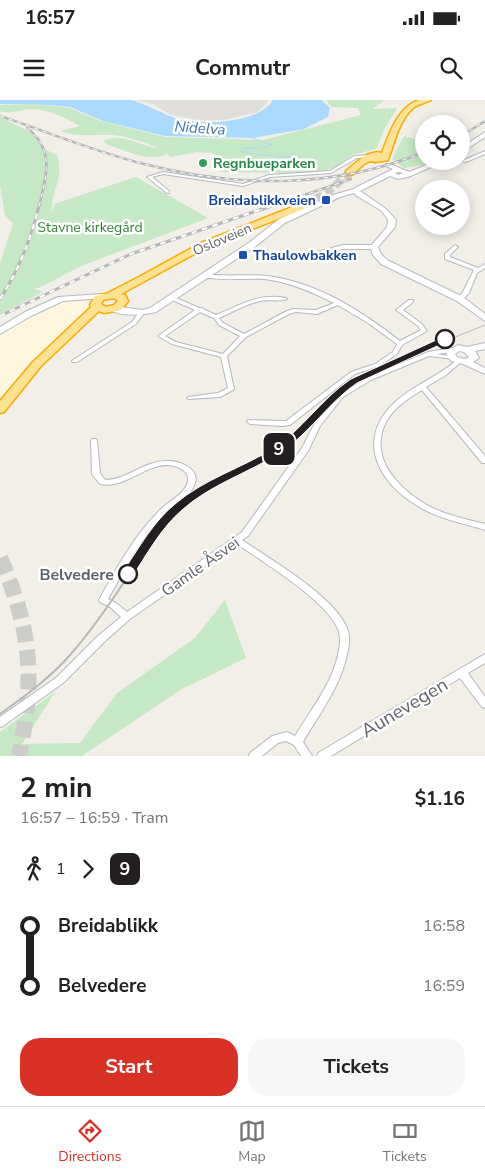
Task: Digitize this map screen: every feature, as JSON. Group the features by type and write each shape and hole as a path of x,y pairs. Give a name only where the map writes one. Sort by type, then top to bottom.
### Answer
{"highway":[{"path":"349,173 359,164 387,165 388,147 409,108 428,100"},
{"name":"Osloveien","path":"78,326 101,301 210,243 305,205"},
{"name":"Osloveien","path":"78,326 97,314 121,306 123,300 143,279"},
{"path":"101,301 118,296 123,300"},
{"path":"101,301 111,309"},
{"path":"0,409 37,364 78,326"}],"street":[{"path":"470,145 485,134"},
{"path":"470,158 485,152"},
{"path":"167,192 148,177 153,174 163,173 243,185 269,176 331,172 356,157 387,165 415,166"},
{"path":"111,309 138,312 153,310 253,244 282,221 324,203 338,194 356,191 378,180 387,165"},
{"path":"304,257 342,247 374,247 391,227 392,220 388,213 356,191"},
{"path":"374,247 376,255 384,262 460,299 485,318"},
{"path":"455,247 447,255 447,258 478,270"},
{"path":"460,299 466,293 473,275 485,266"},
{"path":"205,276 256,277 282,281 316,291 338,303 400,344"},
{"path":"216,317 256,298 266,296 284,298"},
{"path":"0,331 61,299 75,297 101,301"},
{"path":"172,298 216,317 221,324 244,336"},
{"path":"123,300 138,312"},
{"path":"250,422 282,424 288,422 354,373 377,365 395,353 400,344 424,331 420,325 399,310 411,301"},
{"path":"224,356 244,336 291,311 317,312 338,303"},
{"path":"200,309 161,336 174,343 224,356"},
{"path":"75,361 134,323 138,312"},
{"path":"463,358 461,348 467,350 485,346"},
{"path":"467,350 463,358 450,370 402,400 384,418 378,429 376,446 380,461 387,474 399,488 422,506 439,514 485,527"},
{"path":"463,358 485,351"},
{"name":"Gamle Åsvei","path":"0,723 60,680 102,638 127,617 238,540 251,527 305,449 317,425 332,406 353,388 423,356 438,355 463,358"},
{"path":"190,398 220,395 231,390 224,356"},
{"path":"463,358 484,369"},
{"path":"377,365 388,371"},
{"path":"422,386 485,461"},
{"path":"94,441 96,474 103,482 115,481 150,466 163,463 180,465 189,470 192,478 189,488 164,510 147,529 103,600 113,605 127,617"},
{"path":"238,540 314,595 334,614 343,630 344,641 341,661 297,742"},
{"name":"Aunevegen","path":"322,756 485,658"},
{"path":"462,673 485,704"},
{"path":"254,756 267,744 281,736 287,736 297,742 307,756"}],"shaded area":[{"path":"137,100 269,100 258,112 223,120 197,120 171,115 153,104"},
{"path":"72,299 86,302 91,307 0,403 0,334 21,321 60,302"}],"green space":[{"path":"326,100 384,100 373,109 397,108 385,128 376,149 352,155 336,167 305,173 219,172 232,165 213,153 198,152 170,157 162,149 166,154 152,157 144,156 108,145 103,141 116,138 158,148 118,136 80,135 61,131 80,126 51,112 32,109 0,111 0,105 34,104 69,108 101,121 165,137 263,140 361,115 358,108 332,107"},
{"name":"Stavne kirkegård","path":"0,117 26,130 36,138 42,148 57,155 59,171 53,198 52,214 54,204 136,177 208,218 81,266 39,288 33,288 43,292 0,314 0,263 13,224 5,215 0,186"},
{"path":"404,136 415,139 415,166 404,168 392,159"},
{"path":"225,600 246,658 180,690 82,756 0,756 0,732 55,692 22,744 80,743 117,693 195,638"}],"water":[{"name":"Nidelva","path":"0,100 131,100 178,119 200,122 229,121 243,118 256,114 266,108 273,100 322,100 330,108 328,117 304,129 253,138 165,136 103,121 70,107 0,104"}],"waterway":[{"path":"253,138 272,145 259,148 243,148 241,151 309,161"}],"tunnel":[{"path":"305,205 328,192 349,173"},
{"path":"0,558 19,608 28,655 27,703 19,756"}],"tram line":[{"path":"158,529 179,506 221,479 278,450 340,390 354,381 381,367 485,325"},
{"name":"9","path":"128,574 161,525 179,506 221,479 278,450 340,390 354,381 445,339"},
{"path":"0,714 46,679 71,654 106,609 159,528"}],"railway":[{"path":"0,116 90,148 144,164 179,172 250,181 286,181 356,173 415,155"},
{"path":"470,130 485,121"},
{"path":"27,128 36,137 46,156 46,177 38,211"},
{"path":"258,211 351,179"},
{"path":"0,299 23,256 38,209"},
{"path":"0,316 131,254 262,209"}],"place":[{"name":"Regnbueparken","path":"203,163"},
{"name":"Breidablikkveien","path":"326,200"},
{"name":"Thaulowbakken","path":"243,255"},
{"name":"Belvedere","path":"128,574"}]}
